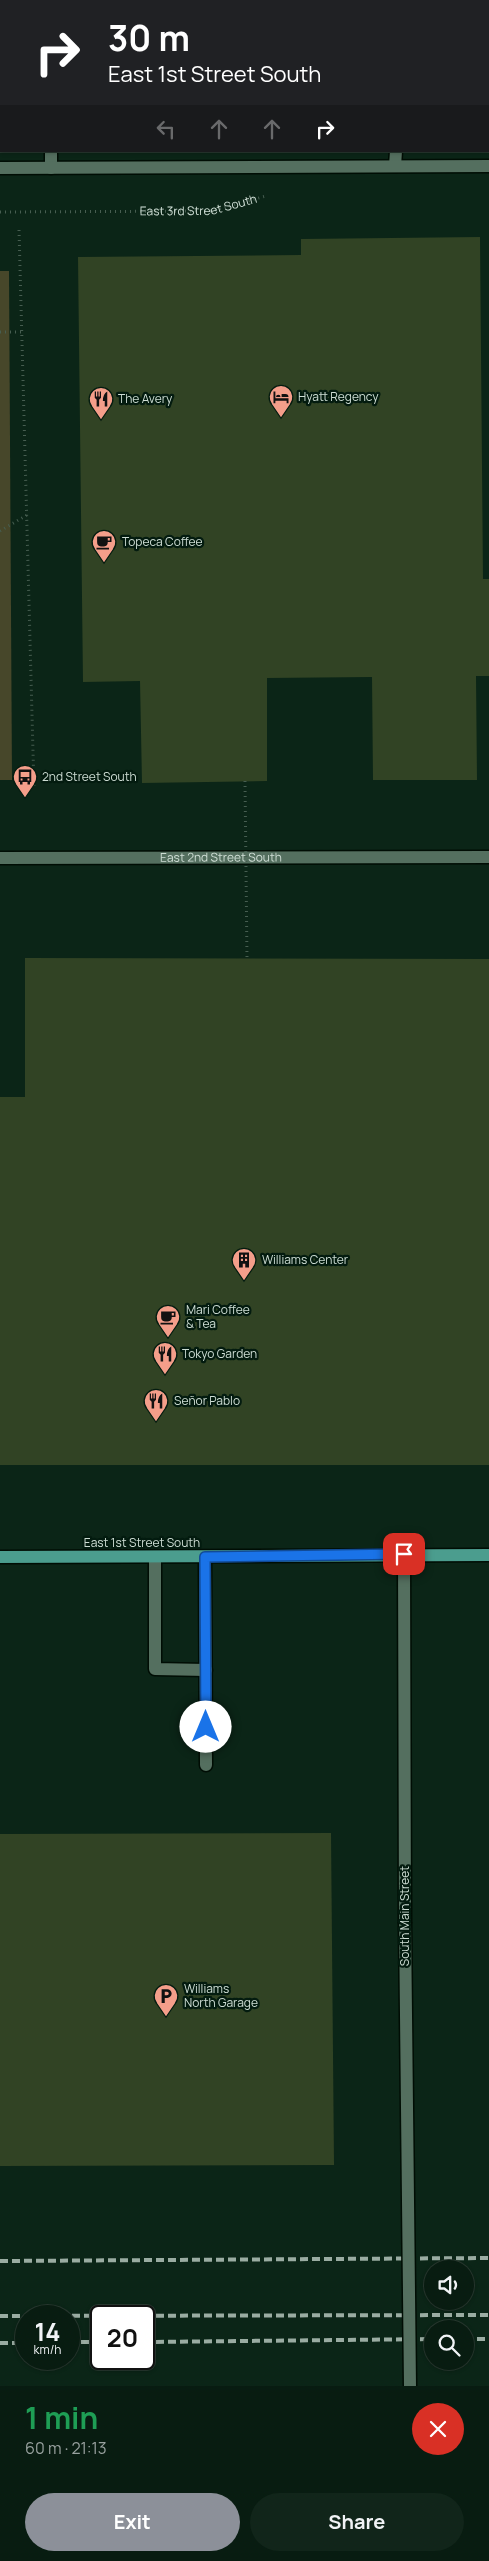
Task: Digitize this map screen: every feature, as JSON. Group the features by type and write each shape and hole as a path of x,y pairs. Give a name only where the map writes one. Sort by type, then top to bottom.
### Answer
{"main road":[{"name":"East 1st Street South","path":"0,1558 404,1554 489,1556"}],"street":[{"path":"51,152 51,168"},
{"path":"395,166 396,152"},
{"path":"0,168 489,166"},
{"name":"East 2nd Street South","path":"0,858 489,857"},
{"name":"South Main Street","path":"404,1554 405,1922 410,2386"},
{"path":"155,1557 155,1669 206,1670"},
{"path":"205,1557 206,1765"}],"path":[{"name":"East 3rd Street South","path":"0,212 212,211 276,194"},
{"path":"19,230 34,789"},
{"path":"0,332 22,332"},
{"path":"0,530 28,514"},
{"path":"245,782 247,958"}],"shaded area":[{"path":"0,271 9,271 12,780 0,780"}],"building":[{"name":"Hyatt Regency","path":"480,237 483,579 489,579 489,676 476,676 477,780 373,780 372,677 267,678 267,781 142,783 140,681 83,682 78,257 301,255 301,239"},
{"name":"Williams Center","path":"25,958 489,959 489,1465 0,1465 0,1097 25,1097"},
{"name":"Williams North Garage","path":"331,1833 334,2165 0,2166 0,1834"}],"railway":[{"path":"0,2261 489,2258"},
{"path":"0,2316 489,2315"},
{"path":"155,2342 424,2339"},
{"path":"474,2339 489,2339"},
{"path":"80,2342 90,2342"},
{"path":"0,2343 15,2343"}],"place":[{"name":"Hyatt Regency","path":"281,418"},
{"name":"The Avery","path":"101,420"},
{"name":"Topeca Coffee","path":"104,563"},
{"name":"2nd Street South","path":"25,798"},
{"name":"Williams Center","path":"244,1281"},
{"name":"Mari Coffee & Tea","path":"168,1338"},
{"name":"Tokyo Garden","path":"165,1375"},
{"name":"Señor Pablo","path":"156,1422"},
{"name":"Williams North Garage","path":"166,2017"}],"route":[{"path":"206,1727 205,1557 331,1557 404,1554"}]}
